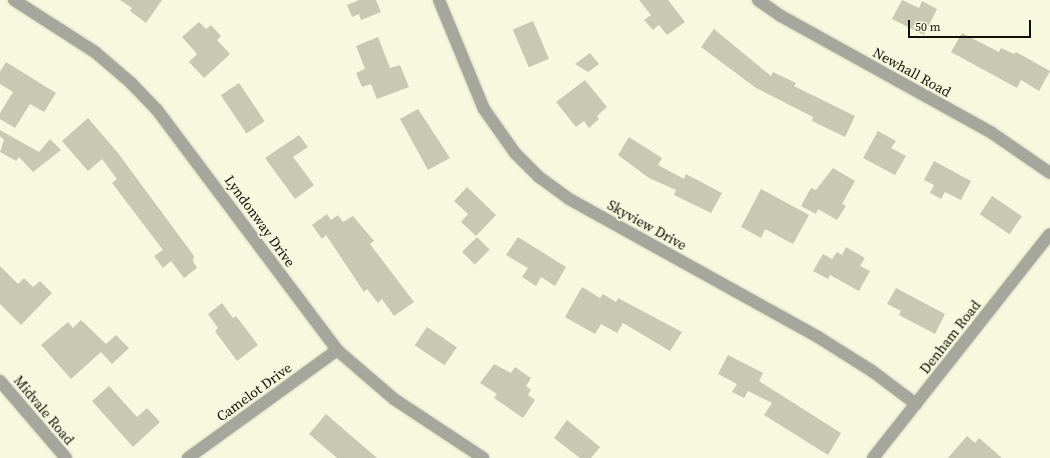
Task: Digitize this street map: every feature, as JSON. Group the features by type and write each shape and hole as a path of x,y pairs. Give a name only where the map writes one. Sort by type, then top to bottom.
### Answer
{"street":[{"name":"Lyndonway Drive","path":"14,0 95,52 131,83 157,110 337,350 394,399 483,458"},
{"name":"Skyview Drive","path":"439,0 484,109 514,153 539,177 569,199 818,337 872,371 916,404"},
{"name":"Newhall Road","path":"758,0 781,16 992,133 1050,173"},
{"name":"Denham Road","path":"873,458 1050,234"},
{"name":"Camelot Drive","path":"188,458 337,350"},
{"name":"Midvale Road","path":"0,380 66,458"}],"building":[{"path":"120,0 162,0 146,23 130,11 132,8"},
{"path":"359,0 376,0 381,12 361,20 359,14 352,17 347,5"},
{"path":"639,0 668,0 685,22 667,35 659,25 653,30 644,20 651,15"},
{"path":"902,0 919,8 922,1 937,9 924,35 892,19"},
{"path":"533,21 549,59 529,67 513,30"},
{"path":"199,22 206,29 211,25 221,36 217,40 230,54 204,78 189,62 197,54 182,37"},
{"path":"714,29 771,76 773,72 796,83 794,86 855,116 845,137 812,121 813,117 756,88 701,47"},
{"path":"962,33 999,52 1001,48 1014,54 1016,52 1050,71 1039,91 1021,80 1017,88 951,52"},
{"path":"378,37 390,68 400,65 409,87 377,99 371,84 362,87 356,73 365,69 356,46"},
{"path":"590,53 599,64 588,72 575,64"},
{"path":"6,62 56,93 44,112 30,104 15,128 0,119 0,113 13,92 0,84 0,72"},
{"path":"585,80 607,107 597,116 599,119 589,128 584,121 576,127 556,102"},
{"path":"239,83 265,121 246,133 221,95"},
{"path":"418,109 450,158 428,170 400,119"},
{"path":"88,118 118,153 194,256 193,261 197,268 184,278 171,261 163,268 154,256 163,250 112,183 117,179 102,159 88,171 62,141"},
{"path":"0,130 39,152 50,139 61,150 33,172 19,157 16,161 0,152 4,140 0,136"},
{"path":"878,131 896,141 891,148 906,156 895,175 863,158"},
{"path":"299,135 308,147 293,157 314,185 295,199 265,158"},
{"path":"629,137 662,158 658,165 684,179 686,174 722,193 711,213 674,195 676,190 649,178 618,155"},
{"path":"934,161 971,181 961,200 945,192 941,199 930,193 934,185 924,180"},
{"path":"833,168 855,181 842,204 846,206 837,220 818,209 816,214 801,206 811,188 816,190"},
{"path":"467,187 496,215 476,236 461,222 468,214 454,201"},
{"path":"761,189 809,215 793,244 765,229 761,238 741,227"},
{"path":"992,196 1022,216 1010,234 980,214"},
{"path":"327,214 331,220 338,215 343,222 353,216 374,241 370,244 414,302 394,316 382,299 378,303 367,289 364,292 326,235 322,239 312,225"},
{"path":"477,237 490,250 475,265 462,252"},
{"path":"518,237 566,267 555,286 541,277 536,286 522,277 528,268 506,255"},
{"path":"846,247 865,258 860,266 870,271 859,291 830,275 828,279 813,271 823,254 832,259 837,252 842,255"},
{"path":"0,266 18,284 24,278 33,287 40,281 52,293 21,325 0,304"},
{"path":"582,287 600,298 603,294 616,302 618,298 682,332 670,351 623,323 617,333 601,324 595,334 565,317"},
{"path":"896,288 945,314 935,334 899,315 901,311 887,304"},
{"path":"222,303 233,318 236,316 258,345 237,361 215,331 218,328 208,314"},
{"path":"81,320 106,344 116,335 129,348 112,364 101,352 71,379 41,345 68,322 73,328"},
{"path":"427,327 457,347 445,365 415,345"},
{"path":"728,355 763,373 759,381 841,433 828,455 764,415 772,403 748,391 744,398 732,392 737,384 718,374"},
{"path":"494,364 511,373 515,367 531,378 526,386 531,390 528,395 535,400 523,418 494,398 497,394 480,383"},
{"path":"109,386 137,417 147,408 160,422 133,447 92,401"},
{"path":"326,414 377,458 337,458 309,434"},
{"path":"567,420 600,447 591,458 580,458 554,438"},
{"path":"967,436 975,443 979,438 1002,458 948,458"}]}
